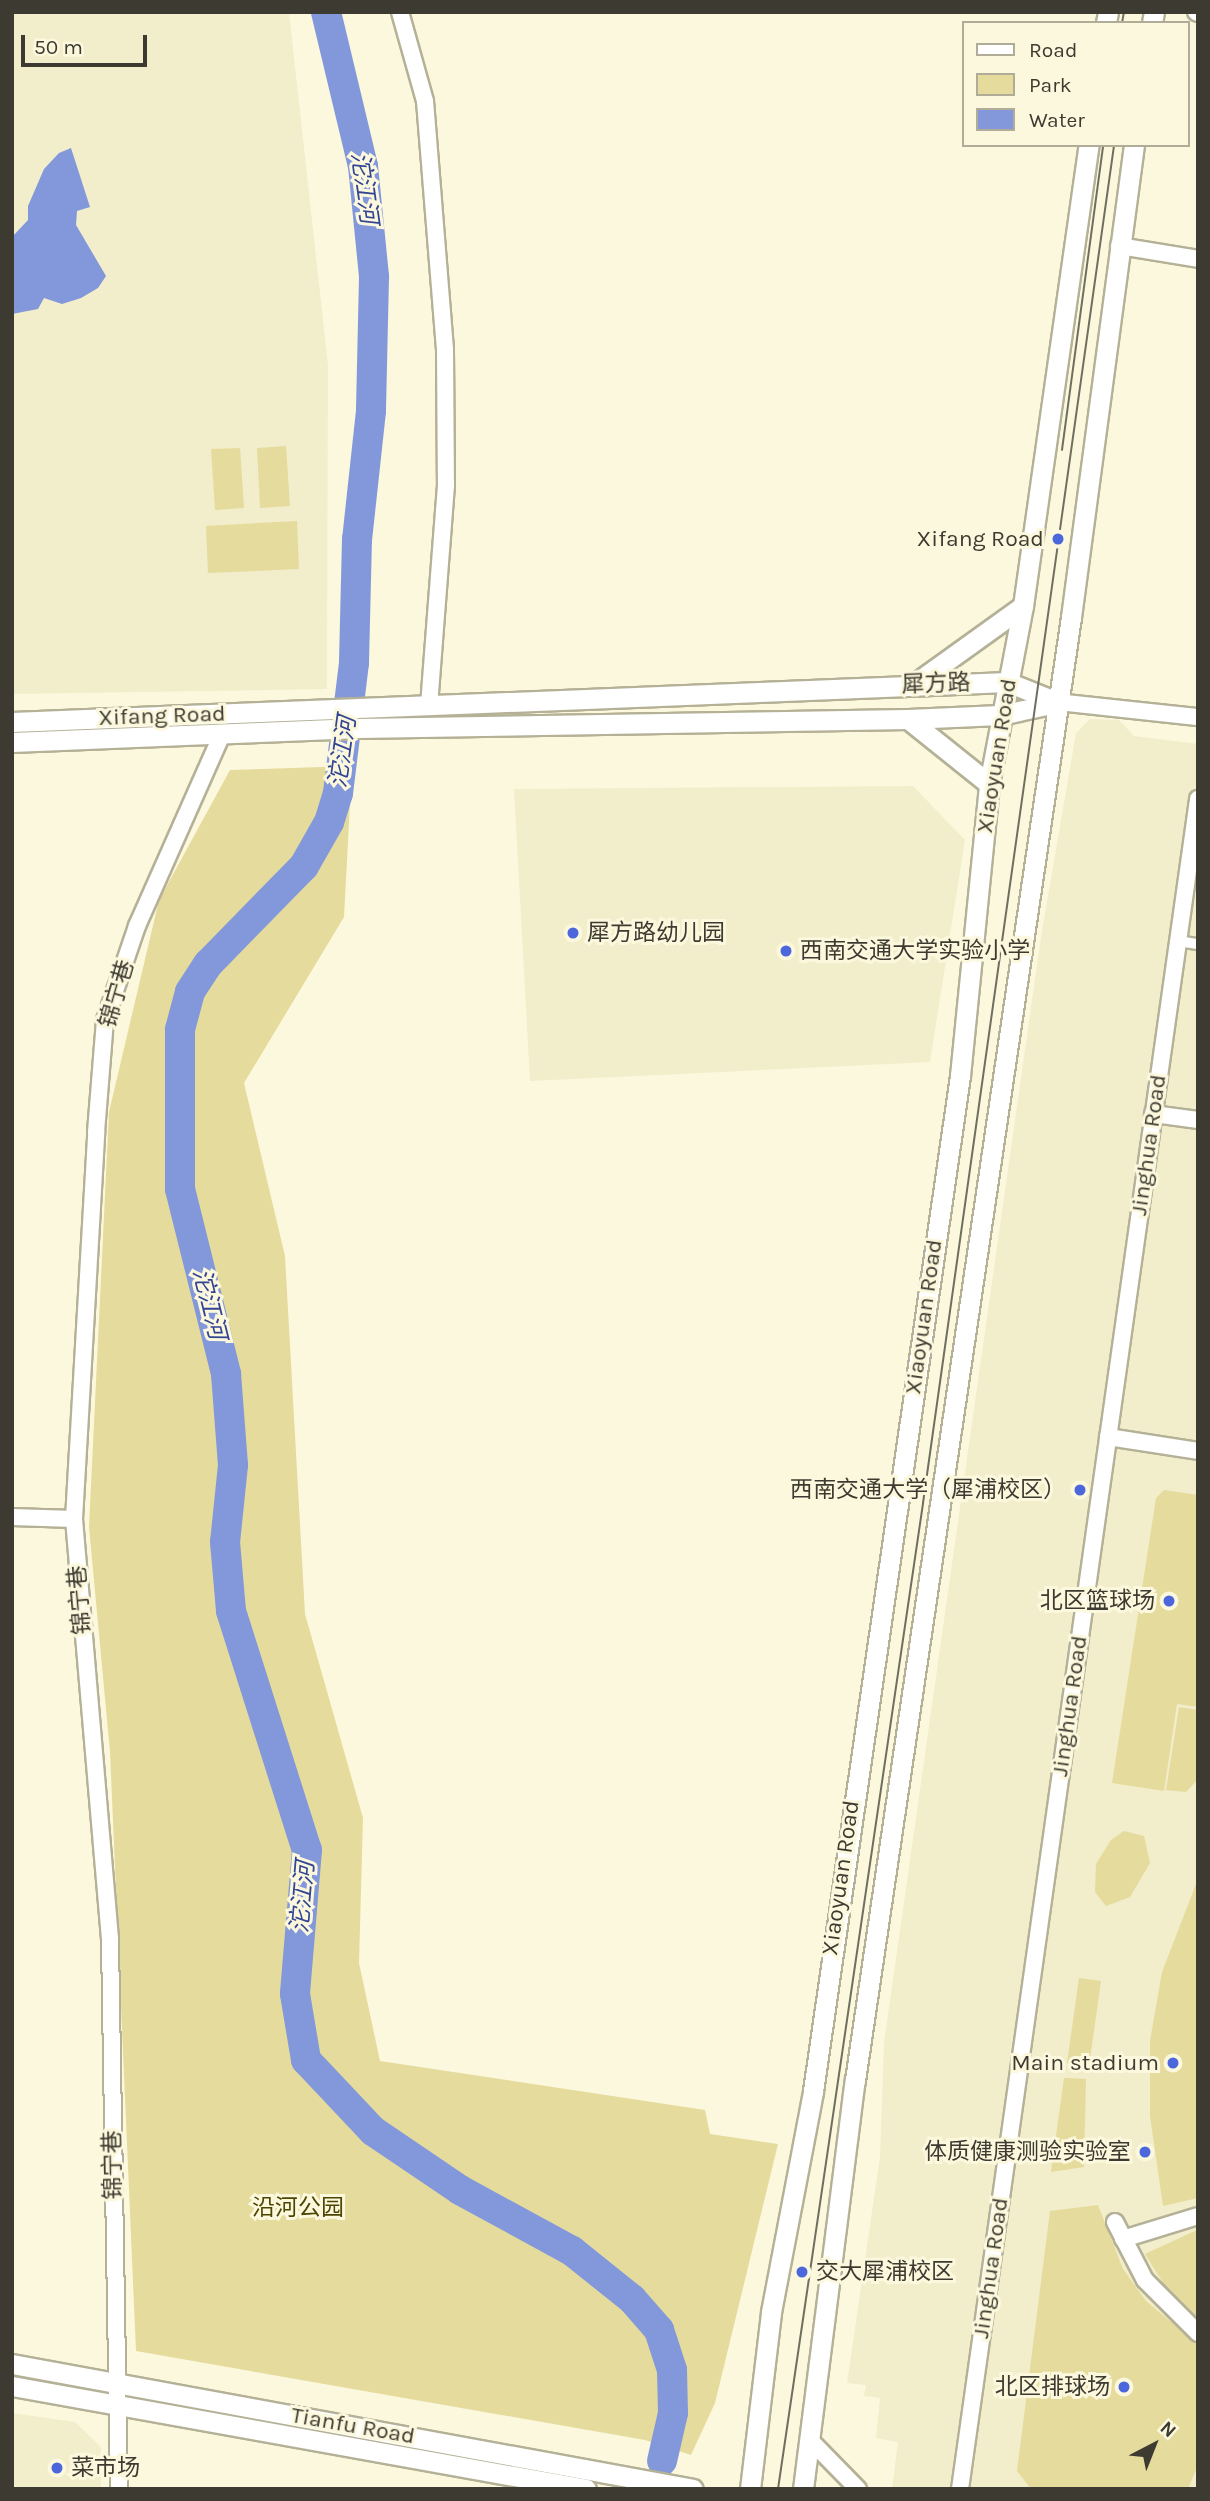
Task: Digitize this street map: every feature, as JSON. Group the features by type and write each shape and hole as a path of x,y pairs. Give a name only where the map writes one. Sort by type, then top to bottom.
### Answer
{"street":[{"path":"400,12 425,101 445,350 446,485 429,706"},
{"name":"Xiaoyuan Road","path":"750,2489 771,2312 813,2091 960,1076 989,785 1000,715 1023,606 1089,147"},
{"name":"Xiaoyuan Road","path":"803,2489 857,2066 1057,702 1134,147"},
{"path":"1119,246 1198,259"},
{"path":"913,685 1023,606"},
{"name":"犀方路","path":"307,730 429,706 1007,681 1057,702"},
{"path":"1057,702 1198,717"},
{"name":"犀方路","path":"311,710 359,718 908,719 1000,715 1057,702"},
{"name":"Xifang Road","path":"12,722 311,710"},
{"path":"908,719 989,785"},
{"name":"Xifang Road","path":"12,742 307,730"},
{"name":"锦宁巷","path":"119,2489 110,1939 74,1519 105,1020 137,926 222,734"},
{"name":"Jinghua Road","path":"960,2489 1198,799"},
{"path":"1178,941 1198,944"},
{"path":"1153,1114 1198,1120"},
{"path":"1108,1437 1198,1451"},
{"path":"12,1517 74,1519"},
{"path":"1123,2239 1198,2217"},
{"path":"1115,2222 1145,2280 1198,2333"},
{"name":"Tianfu Road","path":"12,2364 693,2489"},
{"name":"Tianfu Road","path":"12,2386 586,2489"},
{"path":"808,2439 858,2489"}],"shaded area":[{"path":"12,12 289,12 328,365 327,689 12,694"},
{"name":"西南交通大学（犀浦校区）","path":"1090,719 1119,720 1134,736 1198,744 1198,2489 892,2489 898,2442 876,2438 880,2398 864,2396 866,2385 847,2383 880,2157 884,2043 1041,937 1076,733"},
{"name":"西南交通大学实验小学","path":"913,786 965,840 930,1062 530,1081 514,789"},
{"name":"菜市场","path":"12,2413 75,2422 101,2447 101,2489 12,2489"}],"green space":[{"path":"286,446 290,506 260,508 257,448"},
{"path":"240,448 244,508 215,510 211,449"},
{"path":"297,521 299,569 208,573 206,526"},
{"name":"沿河公园","path":"352,766 344,917 244,1083 285,1256 305,1614 363,1818 359,1963 380,2061 705,2110 710,2134 778,2144 715,2403 691,2455 645,2440 136,2351 110,1752 89,1527 109,1112 159,900 230,770"},
{"name":"北区篮球场","path":"1164,1490 1198,1495 1198,1707 1177,1704 1164,1791 1112,1783 1156,1498"},
{"path":"1179,1707 1198,1710 1198,1779 1186,1792 1166,1790"},
{"path":"1124,1831 1144,1836 1150,1863 1130,1897 1106,1906 1095,1892 1096,1864 1111,1840"},
{"name":"Main stadium","path":"1198,1879 1198,2198 1163,2206 1150,2116 1150,2041 1162,1972"},
{"path":"1079,1978 1101,1981 1089,2066 1067,2063"},
{"path":"1064,2078 1086,2079 1084,2167 1051,2172"},
{"path":"1098,2205 1123,2269 1146,2301 1198,2344 1198,2465 1188,2489 1031,2489 1017,2471 1050,2211"},
{"path":"1197,2230 1198,2318 1163,2283 1145,2254"}],"water":[{"path":"71,148 90,207 77,211 76,225 106,276 98,288 81,298 62,304 44,298 38,309 12,314 12,237 28,220 28,206 44,169 59,153"}],"waterway":[{"name":"沱江河","path":"326,12 363,166 374,277 371,411 357,539 354,663 338,793 329,822 304,866 208,964 190,992 180,1030 180,1189 226,1374 233,1465 225,1542 231,1611 307,1850 295,1994 306,2060 373,2131 460,2190 572,2251 632,2299 659,2330 672,2370 673,2413 662,2461"}],"tram line":[{"path":"1122,21 1124,12"},
{"path":"1062,450 1103,147"},
{"path":"778,2489 923,1503 1114,147"}],"place":[{"name":"Xifang Road","path":"1058,539"},
{"name":"犀方路幼儿园","path":"573,933"},
{"name":"西南交通大学实验小学","path":"786,951"},
{"name":"西南交通大学（犀浦校区）","path":"1080,1490"},
{"name":"北区篮球场","path":"1169,1601"},
{"name":"Main stadium","path":"1173,2063"},
{"name":"体质健康测验实验室","path":"1145,2152"},
{"name":"交大犀浦校区","path":"802,2272"},
{"name":"北区排球场","path":"1124,2387"},
{"name":"菜市场","path":"57,2468"}]}
